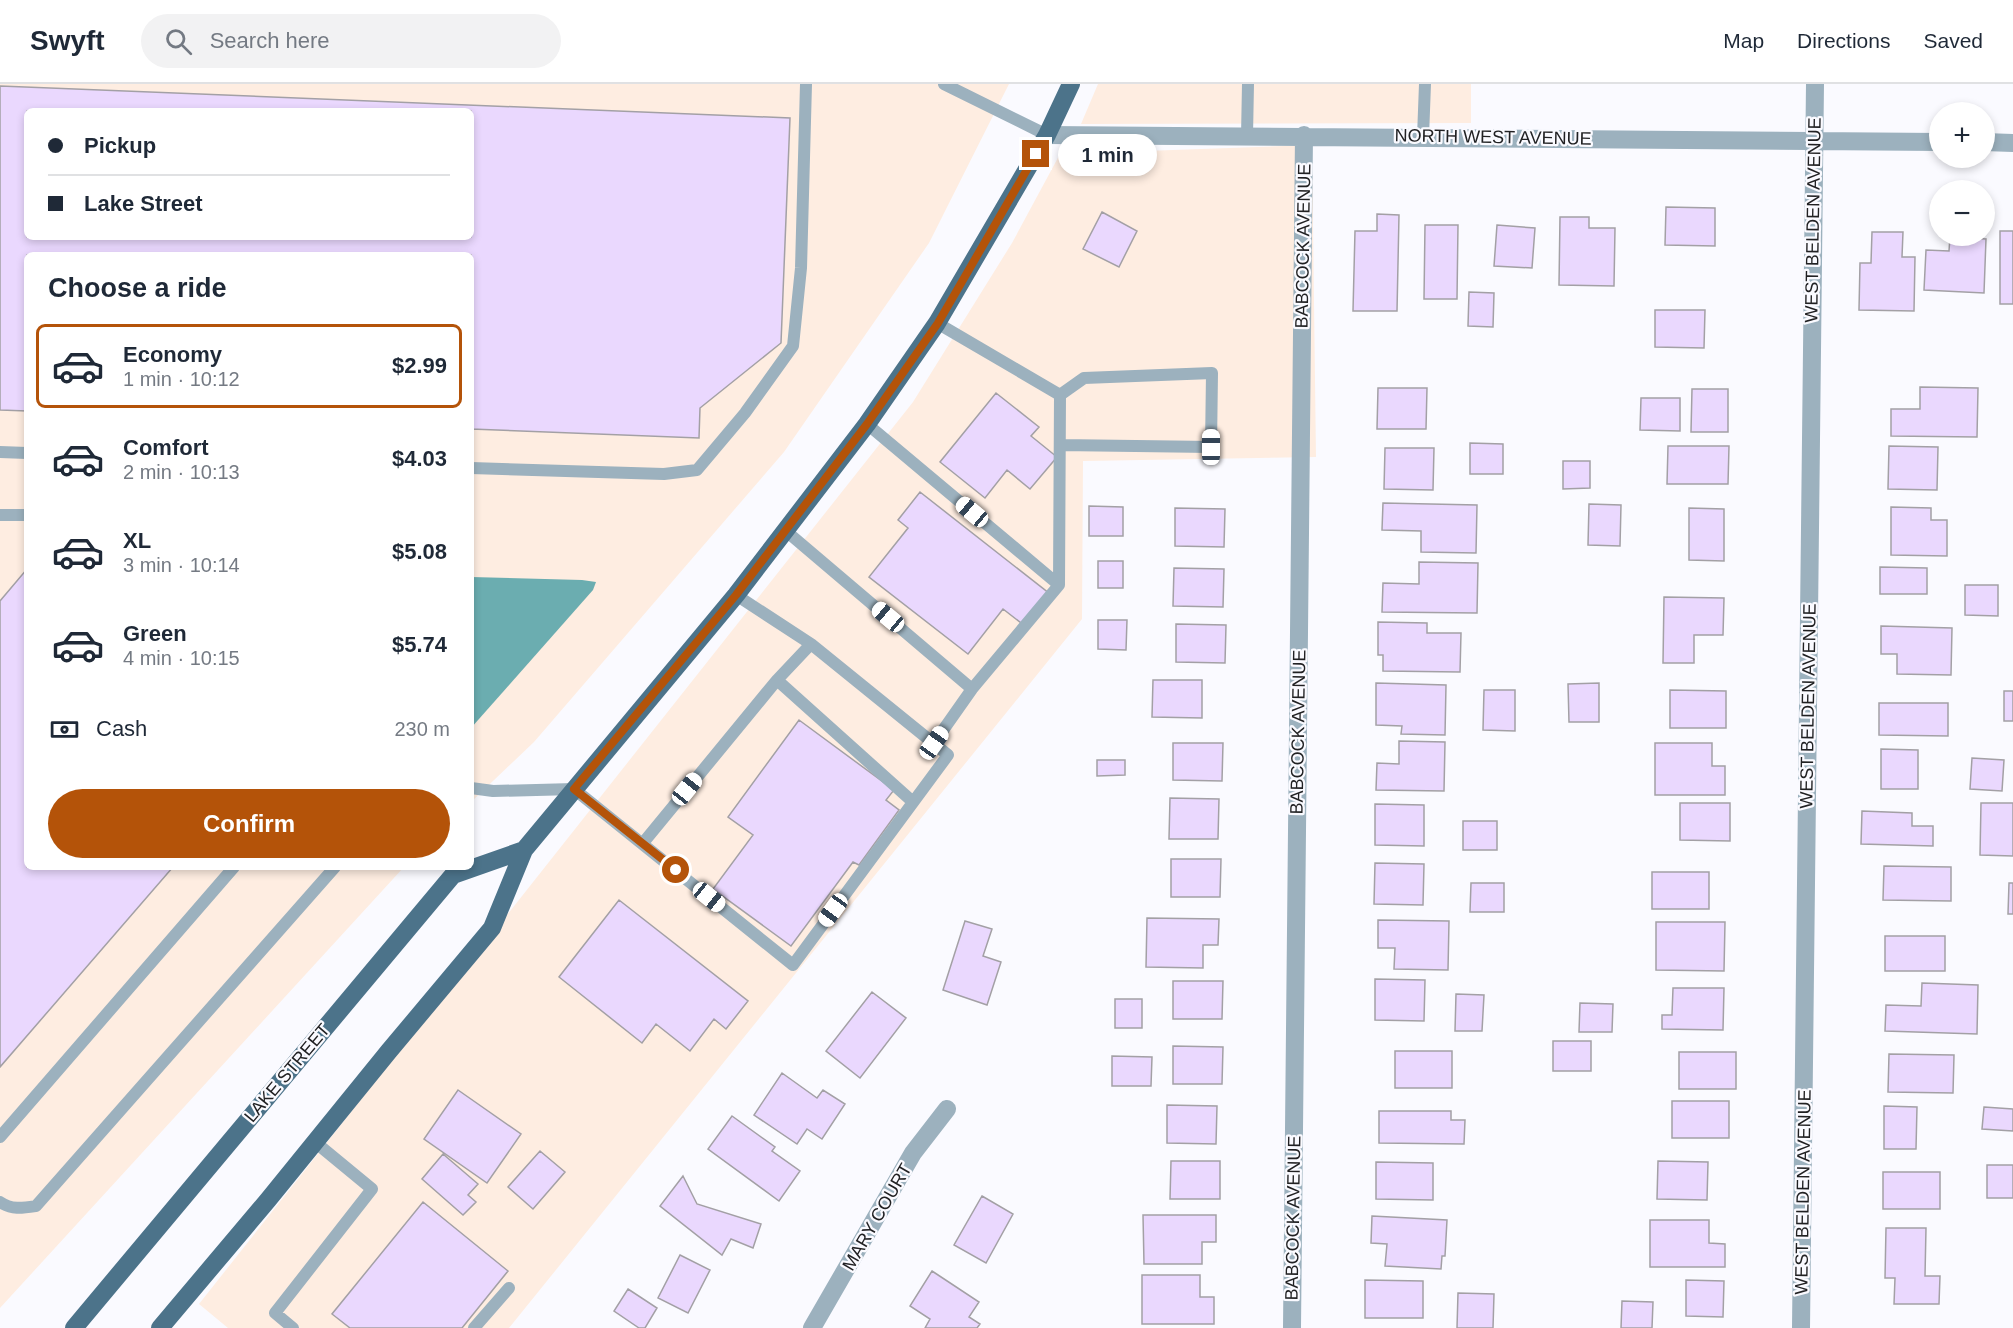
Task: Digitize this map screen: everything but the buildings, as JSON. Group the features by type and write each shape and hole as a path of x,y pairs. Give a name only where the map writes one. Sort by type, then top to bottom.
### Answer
{"main road":[{"path":"160,1328 492,928 524,850 736,595 867,424 938,323 1047,135 1071,84"},
{"name":"LAKE STREET","path":"474,865 524,850"},
{"name":"LAKE STREET","path":"74,1328 453,871"}],"street":[{"name":"WEST BELDEN AVENUE","path":"1801,1328 1815,84"},
{"name":"NORTH WEST AVENUE","path":"1047,135 1304,135 1929,142"},
{"name":"BABCOCK AVENUE","path":"1292,1328 1304,135"},
{"path":"1995,142 2013,142"},
{"name":"MARY COURT","path":"812,1328 913,1153 948,1109"}],"lane":[{"path":"474,468 664,474 697,470 745,414 793,346 801,268 806,84"},
{"path":"944,84 1047,135"},
{"path":"1247,136 1248,84"},
{"path":"1423,137 1425,84"},
{"path":"938,323 1060,395"},
{"path":"1060,395 1084,378 1212,373 1211,447 1060,445"},
{"path":"934,743 972,689 1059,585 1060,395"},
{"path":"867,424 1059,585"},
{"path":"0,452 24,453"},
{"path":"0,515 24,515"},
{"path":"786,531 972,689"},
{"path":"474,788 493,791 574,789 793,965 948,755 811,644 736,595"},
{"path":"643,843 777,680 811,644"},
{"path":"777,680 913,802"},
{"path":"0,1137 231,870"},
{"path":"0,1202 19,1209 36,1206 332,870"},
{"path":"293,1328 275,1313 372,1190 315,1142"},
{"path":"474,1328 509,1288"}],"shaded area":[{"path":"0,84 1009,84 929,243 784,452 534,742 474,799 474,252 24,252 24,870 401,870 0,1308"},
{"path":"1098,84 1471,84 1471,123 1081,124"},
{"path":"1312,145 1316,457 1083,461 1082,619 509,1328 228,1328 199,1304 913,402 1012,243 1060,154"}],"water":[{"path":"474,577 582,580 596,582 593,590 474,725"}],"route":[{"path":"676,870 574,789 736,595 867,424 938,323 1036,154"}]}
